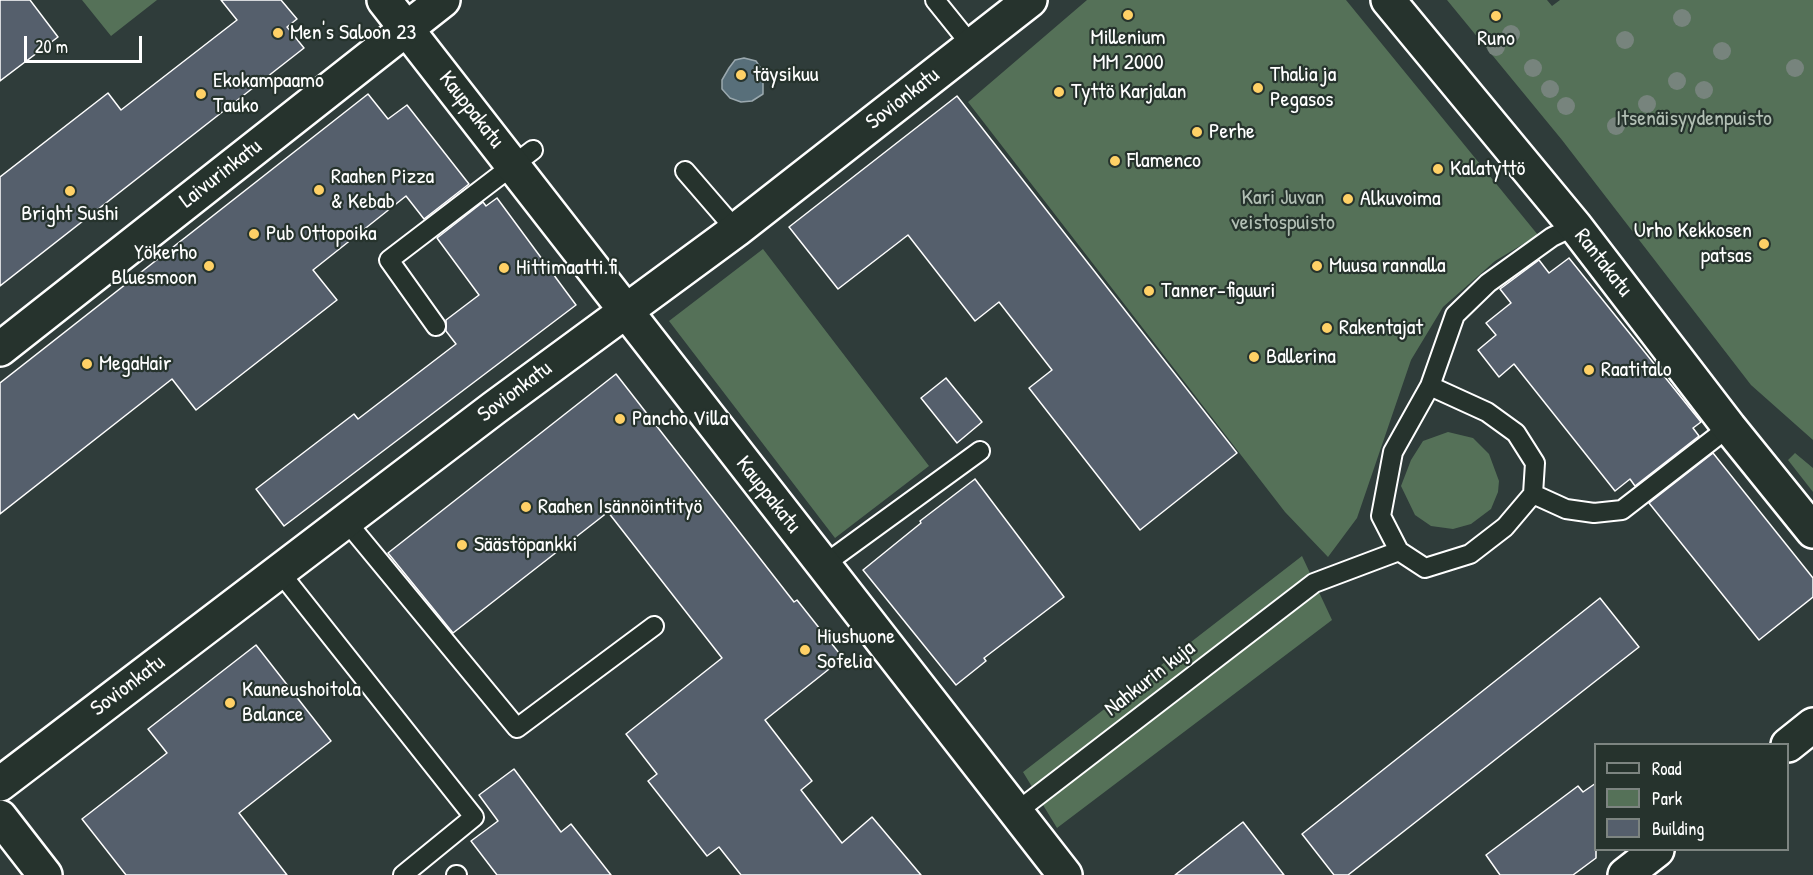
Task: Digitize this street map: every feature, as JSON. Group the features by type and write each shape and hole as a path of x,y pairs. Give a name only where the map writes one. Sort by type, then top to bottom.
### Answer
{"street":[{"name":"Kauppakatu","path":"384,0 406,28 524,158 624,310 1065,875"},
{"name":"Laivurinkatu","path":"0,349 443,0"},
{"name":"Sovionkatu","path":"0,784 624,310 736,230 1030,0"},
{"name":"Rantakatu","path":"1388,0 1575,226 1729,428 1813,531"},
{"path":"1789,744 1813,725"},
{"path":"0,817 45,875"},
{"path":"1624,875 1654,851"}],"lane":[{"path":"935,0 972,46"},
{"path":"436,326 389,260 524,158"},
{"path":"685,171 736,230"},
{"path":"1431,386 1487,412 1516,434 1534,463 1533,494 1505,527 1470,554 1425,568 1399,551 1380,516 1393,452 1431,386 1455,315 1488,283 1552,237 1575,226"},
{"path":"1533,494 1566,509 1594,513 1622,510 1729,428"},
{"path":"822,566 980,451"},
{"path":"346,521 517,729 654,626"},
{"name":"Nahkurin kuja","path":"1015,813 1314,583 1399,551"},
{"path":"279,571 474,817 404,875"}],"green space":[{"path":"82,0 157,0 111,36"},
{"name":"Kari Juvan veistospuisto","path":"1087,0 1346,0 1538,235 1495,261 1443,307 1411,360 1357,518 1328,557 1285,512 968,102"},
{"name":"Itsenäisyydenpuisto","path":"1447,0 1547,0 1552,6 1560,0 1813,0 1813,440 1751,385 1562,140"},
{"path":"763,249 929,466 835,538 669,321"},
{"path":"1448,432 1473,438 1489,454 1499,481 1498,492 1491,509 1471,524 1453,529 1431,526 1415,515 1401,486 1411,460 1423,441"},
{"path":"1795,453 1813,468 1813,492 1788,460"},
{"path":"1302,556 1332,620 1057,828 1023,772"}],"water":[{"path":"744,58 756,61 763,72 763,94 752,101 741,102 730,98 722,89 722,80 735,60"}],"building":[{"path":"0,0 30,0 58,37 0,81"},
{"path":"221,0 281,0 297,19 287,27 304,48 0,286 0,177 108,93 121,110 237,20"},
{"path":"368,94 388,119 407,105 469,184 424,219 406,196 313,270 337,300 196,410 172,379 0,514 0,383"},
{"path":"957,96 1237,453 1140,530 1029,388 1052,370 999,302 975,321 908,235 838,289 789,227"},
{"path":"497,198 576,305 284,526 256,489 354,414 358,419 456,344 446,331 446,320 479,295 437,238 483,202 486,206"},
{"name":"Raatitalo","path":"1569,258 1701,422 1693,428 1699,436 1635,486 1630,479 1615,491 1514,364 1499,377 1478,350 1496,335 1486,323 1511,303 1500,289 1539,260 1549,273"},
{"path":"616,374 794,602 797,600 843,658 765,720 812,781 801,790 842,843 872,817 921,875 741,875 719,847 707,856 648,781 657,774 626,734 722,658 608,512 453,633 388,553"},
{"path":"946,378 982,422 957,443 921,398"},
{"path":"1713,453 1813,578 1813,597 1759,640 1649,503"},
{"path":"975,479 1064,597 984,658 986,661 956,685 863,570 921,523 920,521"},
{"path":"1600,598 1639,647 1348,875 1334,875 1302,834"},
{"path":"256,645 331,741 239,813 287,875 126,875 82,819 167,753 148,729"},
{"path":"514,769 561,832 571,824 611,875 497,875 471,841 498,821 479,795"},
{"path":"1594,784 1594,851 1596,851 1596,858 1573,875 1500,875 1486,855 1578,786 1583,792"},
{"path":"1243,822 1284,875 1175,875"}],"place":[{"name":"Millenium MM 2000","path":"1128,15"},
{"name":"Runo","path":"1496,16"},
{"name":"Men's Saloon 23","path":"278,33"},
{"name":"täysikuu","path":"741,75"},
{"name":"Thalia ja Pegasos","path":"1258,88"},
{"name":"Tyttö Karjalan","path":"1059,92"},
{"name":"Ekokampaamo Tauko","path":"201,94"},
{"name":"Perhe","path":"1197,132"},
{"name":"Flamenco","path":"1115,161"},
{"name":"Kalatyttö","path":"1438,169"},
{"name":"Raahen Pizza & Kebab","path":"319,190"},
{"name":"Bright Sushi","path":"70,191"},
{"name":"Alkuvoima","path":"1348,199"},
{"name":"Pub Ottopoika","path":"254,234"},
{"name":"Urho Kekkosen patsas","path":"1764,244"},
{"name":"Yökerho Bluesmoon","path":"209,266"},
{"name":"Muusa rannalla","path":"1317,266"},
{"name":"Hittimaatti.fi","path":"504,268"},
{"name":"Tanner-figuuri","path":"1149,291"},
{"name":"Rakentajat","path":"1327,328"},
{"name":"Ballerina","path":"1254,357"},
{"name":"MegaHair","path":"87,364"},
{"name":"Raatitalo","path":"1589,370"},
{"name":"Pancho Villa","path":"620,419"},
{"name":"Raahen Isännöintityö","path":"526,507"},
{"name":"Säästöpankki","path":"462,545"},
{"name":"Hiushuone Sofelia","path":"805,650"},
{"name":"Kauneushoitola Balance","path":"230,703"}]}
